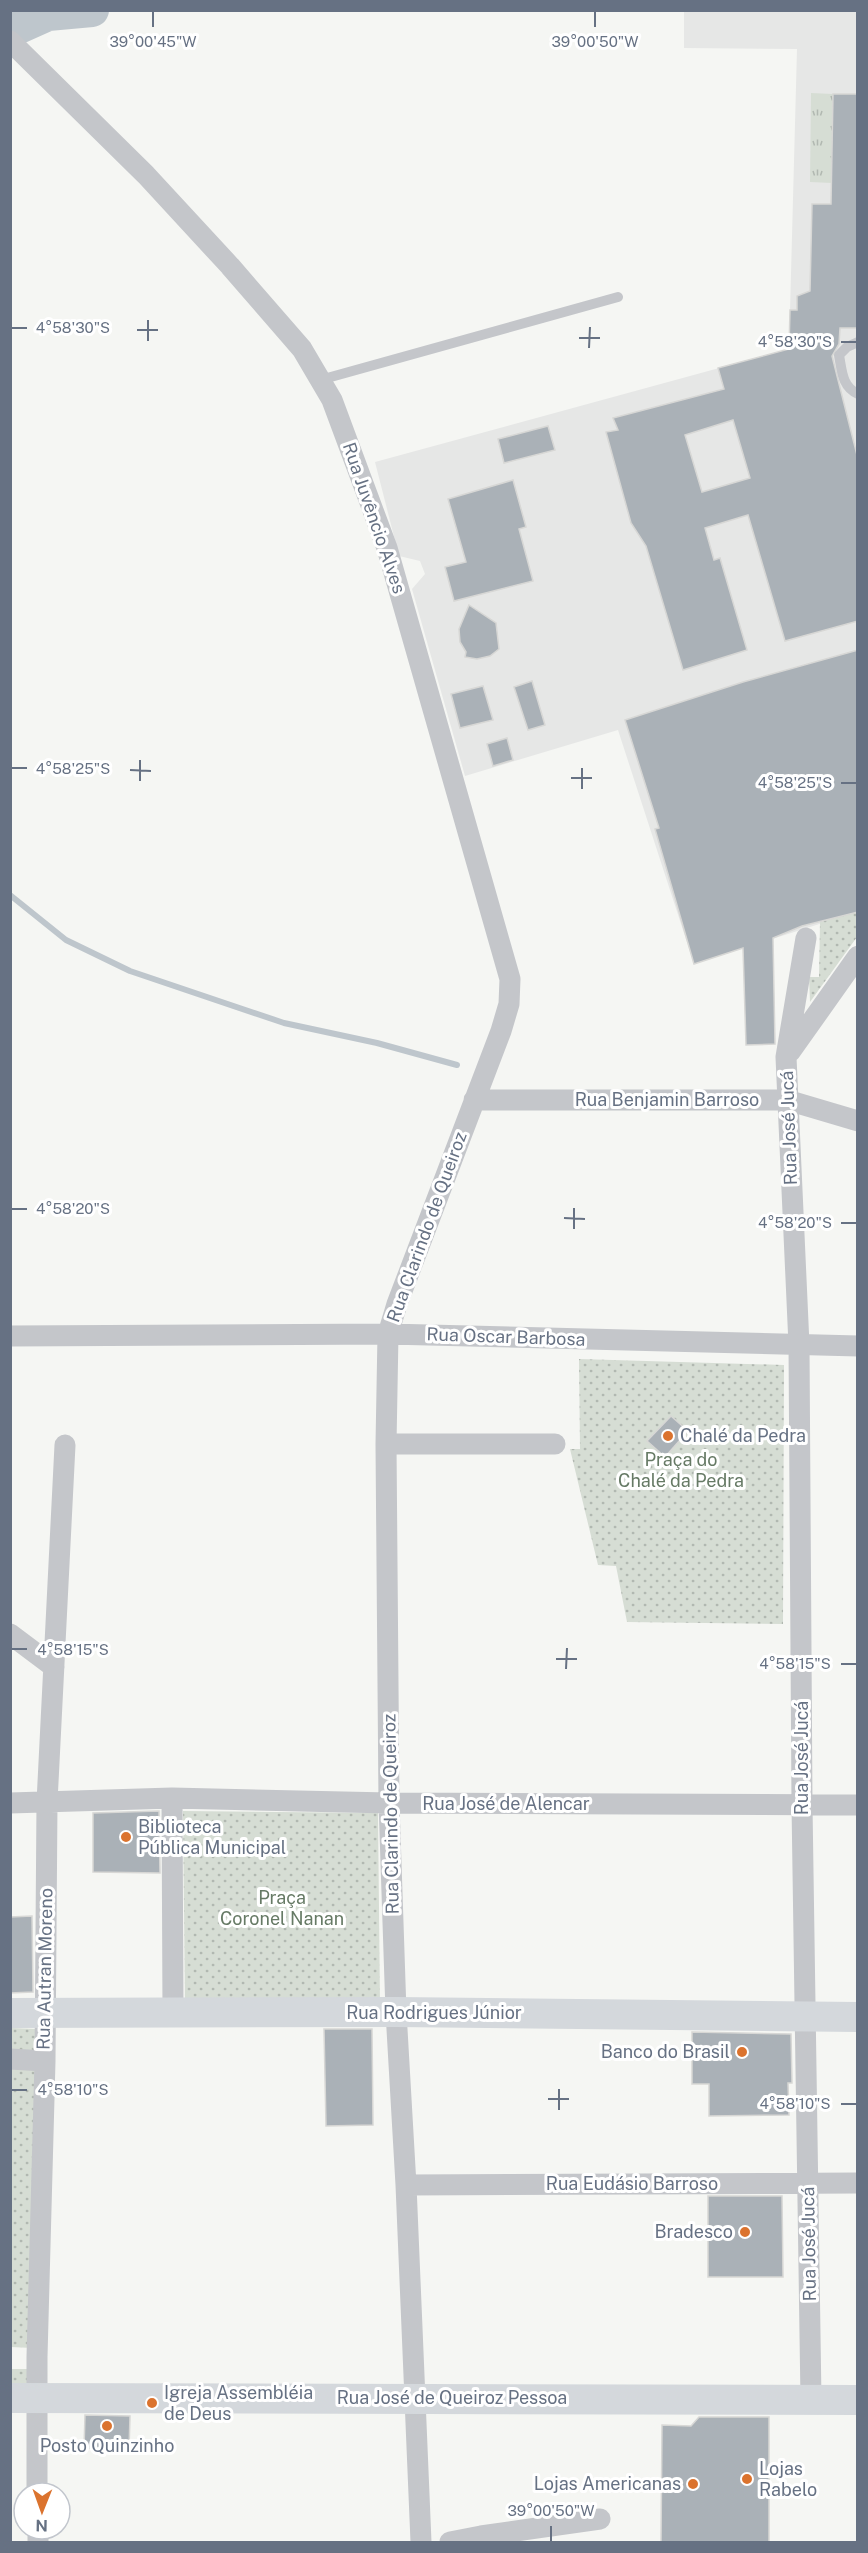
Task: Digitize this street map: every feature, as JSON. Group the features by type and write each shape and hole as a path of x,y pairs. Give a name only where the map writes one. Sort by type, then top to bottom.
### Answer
{"main road":[{"name":"Rua Rodrigues Júnior","path":"10,2013 396,2013 858,2017"},
{"name":"Rua José de Queiroz Pessoa","path":"24,2398 415,2397 858,2400"}],"street":[{"name":"Rua Juvêncio Alves","path":"10,41 146,175 230,266 302,349 332,400 387,548 510,979 509,1004 501,1031 474,1100"},
{"name":"Rua José Jucá","path":"806,938 786,1057 799,1345 802,1805 811,2400"},
{"path":"786,1057 858,956"},
{"name":"Rua Benjamin Barroso","path":"474,1100 787,1100 858,1121"},
{"name":"Rua Clarindo de Queiroz","path":"421,2542 406,2185 396,2013 389,1803 386,1444 388,1334 396,1304 474,1100"},
{"name":"Rua Oscar Barbosa","path":"10,1336 388,1334 858,1346"},
{"path":"386,1444 555,1444"},
{"name":"Rua Autran Moreno","path":"36,2481 24,2398 45,2061 47,1802 65,1445"},
{"path":"10,1634 54,1667"},
{"path":"172,1798 173,2013"},
{"name":"Rua José de Alencar","path":"10,1803 172,1798 389,1803 858,1805"},
{"path":"10,2060 45,2061"},
{"name":"Rua Eudásio Barroso","path":"406,2185 858,2182"},
{"path":"450,2542 600,2519"}],"lane":[{"path":"320,380 618,297"},
{"path":"858,342 847,347 839,356 844,380 849,390 858,394"}],"shaded area":[{"path":"684,11 857,11 857,912 694,964 618,730 465,776 412,589 425,574 420,561 399,556 375,462 789,349 797,49 684,48"}],"green space":[{"path":"811,93 833,94 832,183 810,182"},
{"path":"857,912 857,937 810,1002 809,977 819,977 820,922"},
{"name":"Praça do Chalé da Pedra","path":"579,1359 784,1365 783,1624 627,1622 616,1566 598,1565 570,1449 580,1449"},
{"name":"Praça Coronel Nanan","path":"183,1811 378,1813 380,2005 185,2004"},
{"path":"11,2028 37,2029 37,2051 11,2050"},
{"path":"11,2068 37,2069 32,2348 11,2347"},
{"path":"11,2369 28,2369 27,2388 11,2388"}],"building":[{"path":"833,94 858,94 858,328 840,328 839,344 832,356 858,459 858,621 785,641 748,515 705,528 714,560 720,558 747,650 683,670 646,546 631,523 606,432 618,430 613,418 724,389 718,368 789,349 790,310 797,310 797,296 810,291 812,204 831,204","holes":["733,420 750,478 702,492 685,435"]},
{"path":"548,426 555,450 504,463 498,439"},
{"path":"513,480 526,527 519,529 533,581 454,601 445,567 466,562 448,499"},
{"path":"469,605 496,623 499,649 490,656 477,659 465,657 466,652 460,642 459,629"},
{"path":"858,650 858,912 802,926 773,938 775,1044 746,1045 743,948 694,964 655,829 659,828 625,720 743,682"},
{"path":"532,681 545,725 528,730 514,687"},
{"path":"483,686 493,720 460,728 451,694"},
{"path":"507,738 513,760 493,766 487,744"},
{"name":"Chalé da Pedra","path":"671,1416 688,1431 665,1457 647,1441"},
{"name":"Biblioteca Pública Municipal","path":"159,1811 160,1873 93,1872 93,1813"},
{"path":"32,1916 33,1992 10,1993 10,1917"},
{"path":"324,2029 372,2029 373,2125 326,2126"},
{"name":"Banco do Brasil","path":"692,2032 791,2034 792,2083 788,2083 789,2115 709,2116 709,2084 692,2084"},
{"name":"Bradesco","path":"708,2196 782,2196 783,2277 708,2277"},
{"name":"Posto Quinzinho","path":"85,2415 130,2416 129,2449 84,2448"},
{"path":"699,2417 769,2417 769,2542 661,2542 662,2425 691,2426"}],"waterway":[{"path":"10,31 48,14 92,10"},
{"path":"10,895 66,940 130,971 284,1023 377,1043 457,1065"}],"place":[{"name":"Chalé da Pedra","path":"668,1436"},
{"name":"Biblioteca Pública Municipal","path":"126,1837"},
{"name":"Banco do Brasil","path":"742,2052"},
{"name":"Bradesco","path":"745,2232"},
{"name":"Igreja Assembléia de Deus","path":"152,2403"},
{"name":"Posto Quinzinho","path":"107,2426"},
{"name":"Lojas Rabelo","path":"747,2479"},
{"name":"Lojas Americanas","path":"693,2484"}]}
